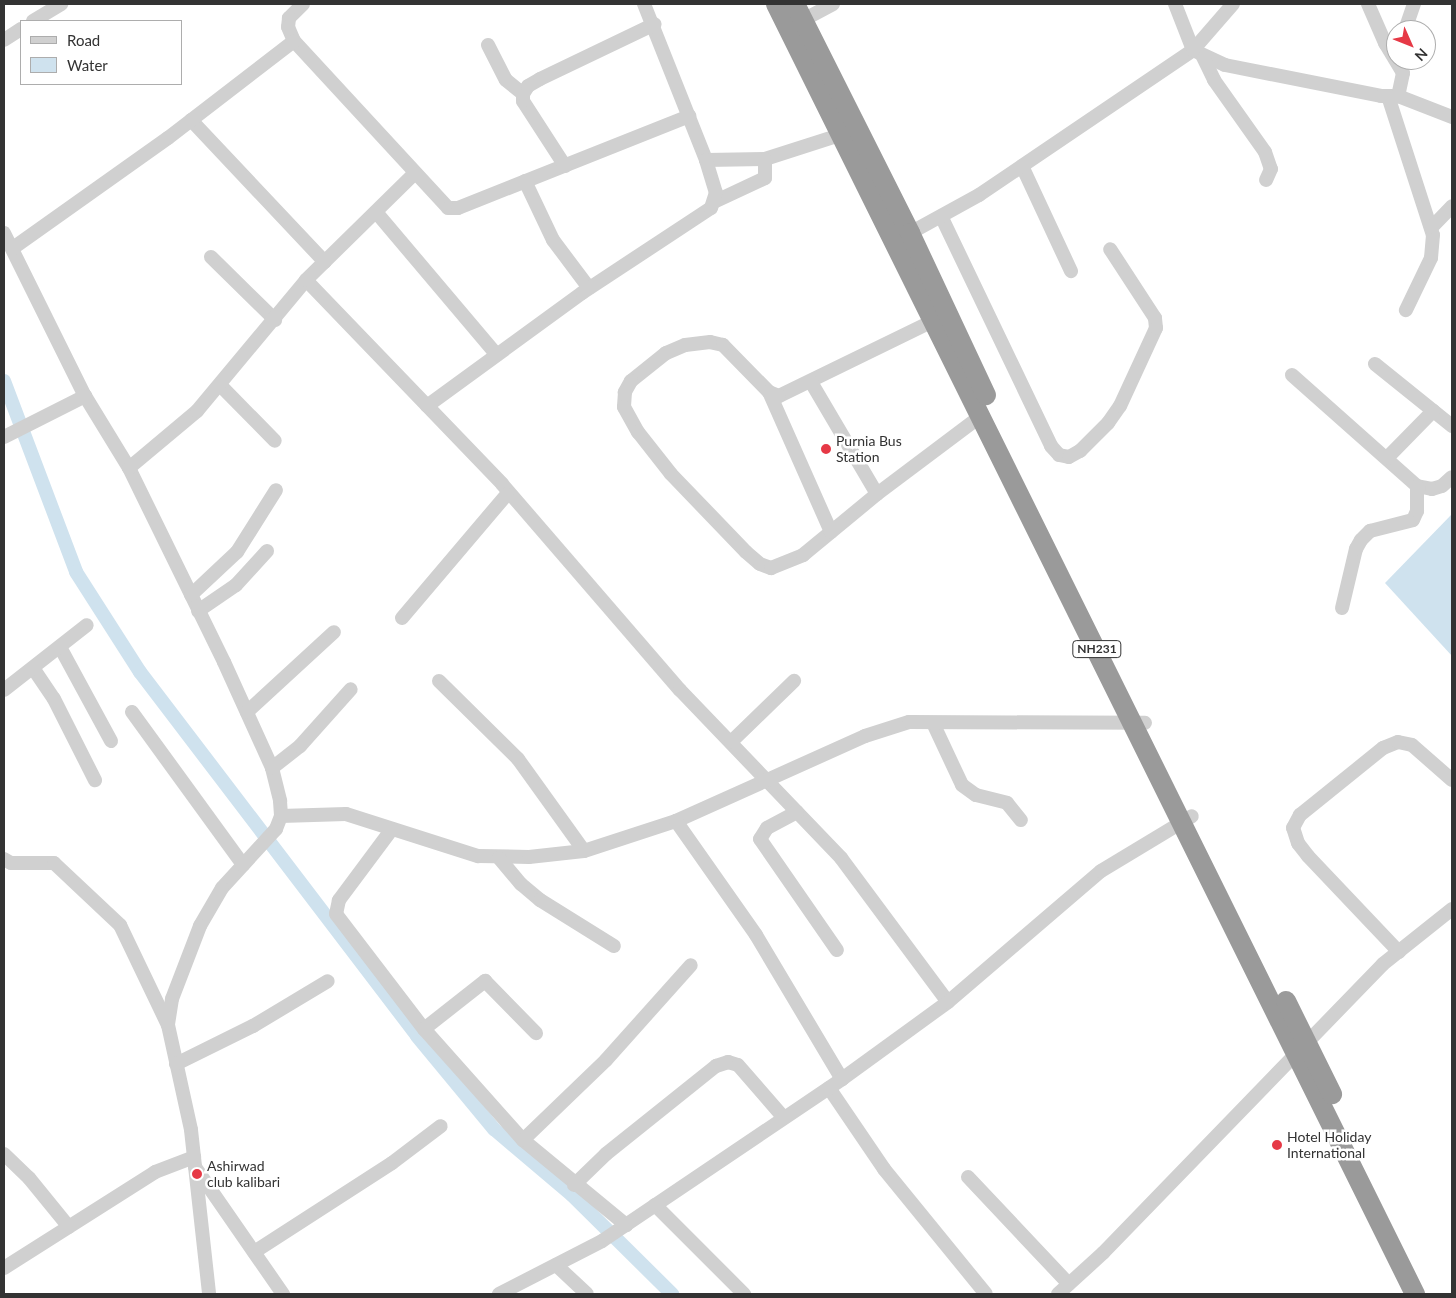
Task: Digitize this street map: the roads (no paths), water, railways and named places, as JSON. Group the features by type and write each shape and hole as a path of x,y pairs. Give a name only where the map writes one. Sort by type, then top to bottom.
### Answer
{"highway":[{"name":"NH231","path":"776,4 910,233 981,416 1140,723"},
{"name":"NH231","path":"799,12 850,132 1186,819 1428,1294"},
{"name":"NH231","path":"1302,1046 1416,1294"}],"street":[{"path":"35,20 61,4"},
{"path":"303,4 288,18 288,27 294,41 414,174 448,208 458,208 689,116"},
{"path":"644,4 655,24 706,160 716,201"},
{"path":"799,12 833,4"},
{"path":"1175,4 1198,53 1214,80 1265,152 1271,169 1266,180"},
{"path":"910,233 942,218 1198,53 1233,4"},
{"path":"1368,4 1386,39"},
{"path":"1408,20 1414,4"},
{"path":"565,166 523,101 523,94 528,86 655,24"},
{"path":"4,40 20,30"},
{"path":"13,248 191,120 294,41"},
{"path":"488,45 506,80 523,94"},
{"path":"1198,53 1225,65 1393,96 1452,117"},
{"path":"1393,96 1404,80 1400,70"},
{"path":"1393,96 1432,227 1434,246 1406,310"},
{"path":"191,120 325,262"},
{"path":"706,160 765,159 850,132"},
{"path":"427,406 589,288 693,221 716,201 765,178 765,159"},
{"path":"1022,166 1071,271"},
{"path":"129,468 173,434 220,385 276,320 306,280 414,174"},
{"path":"525,181 553,240 589,288"},
{"path":"1432,227 1452,206"},
{"path":"376,212 497,355"},
{"path":"942,218 1051,446 1059,455 1069,457 1080,452 1108,423 1120,406 1156,328 1155,318 1110,249"},
{"path":"4,233 85,396 129,468 247,712 272,768 278,822 259,849 222,888 200,926 172,999 168,1025"},
{"path":"211,257 276,320"},
{"path":"306,280 502,484 507,494 680,690 841,858 948,1002"},
{"path":"769,392 779,396 942,317"},
{"path":"831,532 769,392 723,345 710,342 684,345 652,362 630,381 625,392 624,407 638,432 671,474 760,564 771,568 785,564 803,555 831,532 877,494 981,416"},
{"path":"1375,364 1452,426"},
{"path":"1292,375 1418,486 1432,489 1442,486 1452,477"},
{"path":"811,382 877,494"},
{"path":"220,385 275,441"},
{"path":"9,434 85,396"},
{"path":"1386,458 1433,411"},
{"path":"1342,608 1356,549 1370,532 1413,520 1417,512 1418,486"},
{"path":"191,595 237,552 276,490"},
{"path":"402,618 507,494"},
{"path":"198,611 236,585 267,551"},
{"path":"4,690 88,625"},
{"path":"247,712 334,632"},
{"path":"60,647 111,741"},
{"path":"33,668 54,699 95,780"},
{"path":"439,681 518,759 584,851"},
{"path":"730,742 794,681"},
{"path":"272,768 300,746 351,690"},
{"path":"132,712 244,865"},
{"path":"278,822 346,814 478,856 499,858 584,851 676,821 888,727 909,722 1140,723"},
{"path":"933,723 962,785 976,795 1006,803 1021,820"},
{"path":"1399,952 1308,856 1298,843 1294,828 1308,809 1383,748 1398,742 1412,745 1452,780"},
{"path":"797,812 767,828 760,839 837,950"},
{"path":"499,1294 602,1241 829,1088 948,1002 1102,871 1186,819"},
{"path":"676,821 756,935 842,1079"},
{"path":"392,829 339,900 336,914 424,1029 523,1140 623,1227"},
{"path":"499,858 521,884 540,900 614,946"},
{"path":"4,859 11,863 54,863 120,925 168,1025 194,1162 209,1294"},
{"path":"1058,1294 1103,1254 1302,1046 1399,952 1452,909"},
{"path":"523,1140 606,1060 691,965"},
{"path":"176,1064 253,1026 328,981"},
{"path":"424,1029 486,982 536,1033"},
{"path":"574,1185 606,1154 716,1066 728,1062 738,1066 784,1118"},
{"path":"829,1088 884,1169 986,1294"},
{"path":"254,1252 392,1163 441,1126"},
{"path":"4,1154 29,1178 69,1227"},
{"path":"4,1268 155,1172 194,1162"},
{"path":"194,1162 283,1294"},
{"path":"968,1177 1069,1284"},
{"path":"655,1205 744,1294"},
{"path":"556,1265 587,1294"}],"water":[{"path":"1452,514 1452,656 1385,583"}],"waterway":[{"path":"4,381 76,572 140,672 417,1036 494,1129 572,1195 672,1294"}],"place":[{"name":"Purnia Bus Station","path":"826,449"},
{"name":"Hotel Holiday International","path":"1277,1145"},
{"name":"Ashirwad club kalibari","path":"197,1174"}]}
